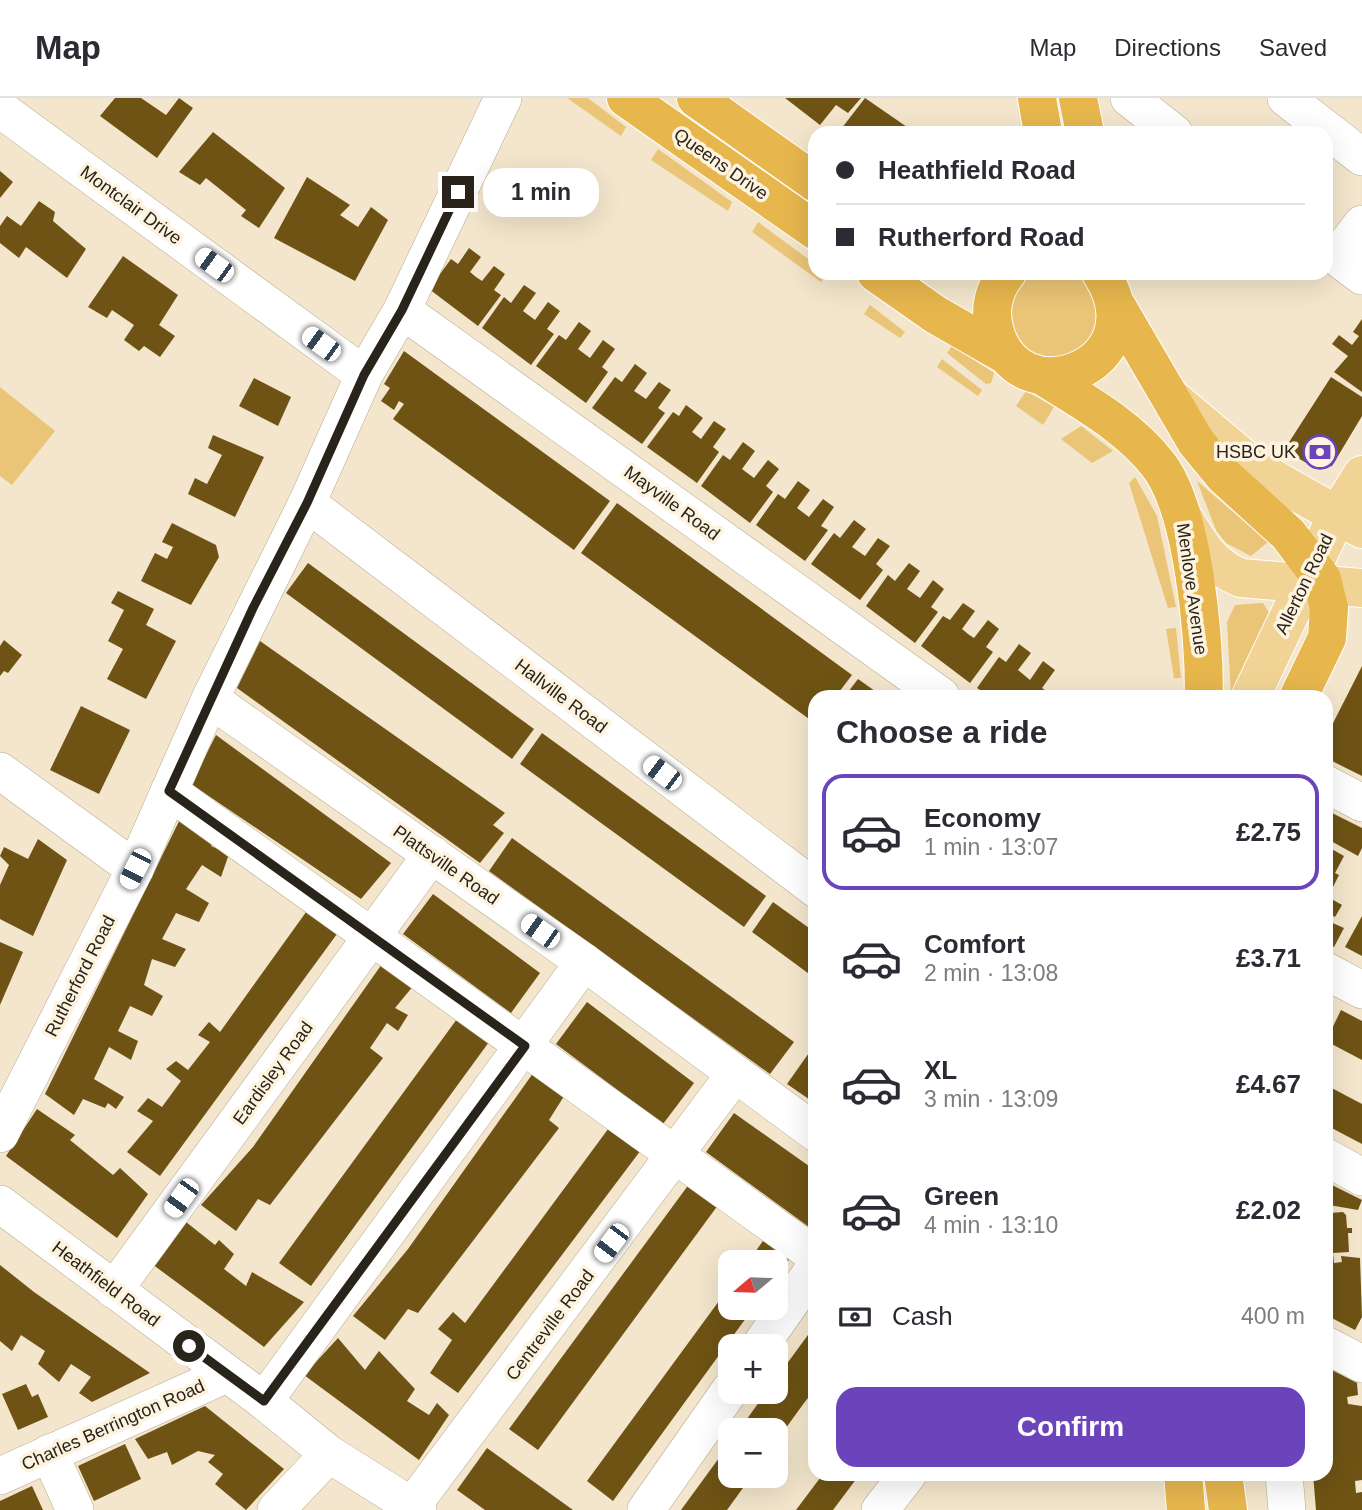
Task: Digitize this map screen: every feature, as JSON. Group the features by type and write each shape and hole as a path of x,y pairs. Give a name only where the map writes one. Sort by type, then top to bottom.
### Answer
{"highway":[{"name":"Queens Drive","path":"626,98 808,225"},
{"path":"696,98 808,177"},
{"path":"1037,98 1042,126"},
{"path":"1078,98 1084,126"},
{"path":"886,280 936,315 1006,355"},
{"path":"1003,280 992,301 992,320 996,338 1006,355"},
{"path":"1043,376 1063,376 1082,370 1098,359 1109,343 1115,325 1109,285"},
{"path":"1109,285 1196,442 1224,477 1288,534 1335,582 1329,608 1327,638 1302,690"},
{"name":"Menlove Avenue","path":"1006,355 1123,428 1159,465 1182,515 1201,633 1203,690"},
{"path":"1184,1481 1186,1510"},
{"path":"1224,1481 1228,1510"}],"main road":[{"path":"1170,396 1256,469 1354,527"},
{"name":"Allerton Road","path":"1255,690 1335,582 1354,527 1362,475"},
{"path":"1182,515 1210,559 1224,571 1241,578 1265,582 1335,582"}],"street":[{"name":"Rutherford Road","path":"0,1134 135,869 210,699 307,503 364,375 402,310 503,98"},
{"path":"1129,98 1165,126"},
{"path":"1286,98 1322,126"},
{"name":"Montclair Drive","path":"0,109 364,375"},
{"path":"1333,134 1362,157"},
{"path":"1342,261 1362,224"},
{"name":"Mayville Road","path":"402,310 933,690"},
{"name":"Hallville Road","path":"307,503 808,883"},
{"name":"Plattsville Road","path":"210,699 584,962 808,1127"},
{"path":"0,771 135,869"},
{"path":"1333,788 1362,803"},
{"path":"169,791 808,1250"},
{"name":"Eardisley Road","path":"114,1290 432,855"},
{"path":"264,1401 584,962"},
{"path":"1333,975 1362,990"},
{"name":"Centreville Road","path":"415,1508 734,1075"},
{"path":"1333,1161 1362,1177"},
{"name":"Heathfield Road","path":"0,1204 264,1401 329,1454 415,1508"},
{"path":"768,1334 808,1277"},
{"path":"1333,1349 1362,1364"},
{"name":"Charles Berrington Road","path":"0,1476 227,1374"},
{"path":"646,1510 720,1404"},
{"path":"49,1453 75,1510"},
{"path":"276,1510 329,1454"},
{"path":"880,1510 903,1481"},
{"path":"1285,1481 1287,1510"}],"shaded area":[{"path":"567,98 588,98 626,127 621,136"},
{"path":"658,149 732,202 728,211 651,160"},
{"path":"758,222 808,259 808,273 752,232"},
{"path":"1093,280 1100,336 1064,361 1035,355 1022,345 1012,325 1013,302 1022,281"},
{"path":"870,305 905,332 900,338 864,314"},
{"path":"952,346 994,373 991,383 986,384 947,353"},
{"path":"942,359 982,390 978,396 937,367"},
{"path":"0,387 55,431 12,485 0,476"},
{"path":"1026,391 1054,407 1043,425 1016,406"},
{"path":"1081,426 1113,451 1092,463 1061,439"},
{"path":"1135,477 1157,516 1176,607 1168,608 1129,483"},
{"path":"1197,481 1268,542 1251,556 1226,543 1216,530"},
{"path":"1263,603 1269,613 1233,690 1231,690 1227,622 1235,605"},
{"path":"1176,628 1181,678 1174,678 1166,629"}],"building":[{"path":"115,98 141,98 166,115 179,98 193,108 157,158 100,116"},
{"path":"785,98 861,98 848,113 836,105 820,125"},
{"path":"865,98 906,126 843,126"},
{"path":"213,132 285,188 259,228 241,216 246,210 206,178 200,185 179,172"},
{"path":"0,171 13,182 0,198"},
{"path":"307,177 350,205 340,215 358,227 371,207 388,220 355,281 274,238"},
{"path":"39,201 55,212 53,221 86,249 67,278 26,247 19,258 0,243 0,226 7,216 21,226"},
{"path":"469,248 481,257 470,272 476,277 482,281 494,266 505,274 494,290 501,295 478,326 429,289 451,259 458,264"},
{"path":"123,256 178,295 159,325 175,336 160,357 144,346 139,351 124,340 134,325 112,310 107,318 88,307"},
{"path":"524,285 536,293 523,311 535,320 548,302 560,311 547,329 554,334 531,365 482,328 504,297 511,303"},
{"path":"1362,319 1362,392 1334,372 1348,356 1332,344 1339,335 1352,345 1359,336 1353,332"},
{"path":"579,322 591,331 578,349 590,358 603,340 615,349 602,367 608,372 586,403 536,366 559,335 566,340"},
{"path":"404,351 610,501 574,550 393,419 404,404 399,401 394,410 381,401 390,388 384,384"},
{"path":"635,364 647,373 634,391 646,399 659,382 671,390 658,408 665,413 642,444 592,408 615,377 622,382"},
{"path":"1331,377 1362,397 1362,416 1332,466 1317,469 1284,450"},
{"path":"254,378 291,397 278,426 239,406"},
{"path":"686,405 703,418 692,432 701,439 714,421 726,429 713,447 719,452 697,483 647,447 673,412 679,416"},
{"path":"213,435 264,457 235,517 188,494 195,478 207,484 222,455 208,448"},
{"path":"743,442 755,451 742,469 754,478 768,460 779,469 766,486 773,492 750,523 701,486 723,455 730,460"},
{"path":"798,481 810,490 797,508 809,517 823,499 834,507 821,526 828,530 805,561 756,525 778,494 785,499"},
{"path":"617,503 852,675 841,690 808,690 808,718 581,553"},
{"path":"854,520 866,529 852,547 865,556 878,538 890,546 876,564 883,570 860,600 811,564 834,533 840,538"},
{"path":"172,523 216,545 219,557 191,605 141,581 155,553 167,559 173,547 162,542"},
{"path":"308,563 534,729 512,759 286,593"},
{"path":"909,563 920,571 907,589 920,598 933,580 944,589 931,607 938,612 915,643 866,606 888,575 895,581"},
{"path":"118,591 154,609 146,625 176,641 146,699 107,679 123,649 108,641 124,610 111,603"},
{"path":"963,603 975,611 962,629 968,634 974,638 988,620 999,629 986,647 993,652 970,683 921,646 943,616 950,620"},
{"path":"4,640 22,655 8,673 4,671 0,676 0,646"},
{"path":"260,641 505,813 493,825 504,833 480,863 237,688"},
{"path":"1019,644 1031,653 1018,670 1030,680 1043,661 1055,670 1042,688 1045,690 977,688 999,657 1006,662"},
{"path":"1362,666 1362,776 1333,762 1333,723"},
{"path":"858,679 874,690 850,690"},
{"path":"81,706 130,730 99,794 50,770"},
{"path":"542,733 766,896 744,927 520,764"},
{"path":"216,735 391,863 361,899 191,784"},
{"path":"186,807 221,831 211,846 229,854 221,877 202,865 186,889 209,903 199,922 176,913 162,939 186,949 175,967 152,959 144,985 163,996 152,1016 130,1006 118,1031 138,1041 131,1060 109,1047 94,1079 124,1097 116,1109 108,1103 105,1108 83,1099 74,1115 45,1094"},
{"path":"1333,814 1362,828 1362,848 1358,856 1333,842"},
{"path":"512,838 794,1042 770,1074 489,871"},
{"path":"38,839 67,860 33,936 0,919 0,885 9,865 0,856 4,847 28,859"},
{"path":"1333,850 1344,856 1335,873 1339,875 1333,887"},
{"path":"433,894 540,973 511,1013 403,934"},
{"path":"1333,900 1342,905 1335,917 1333,916"},
{"path":"314,901 345,923 160,1176 127,1152 153,1121 137,1111 148,1098 162,1107 181,1081 166,1069 176,1061 188,1070 210,1042 198,1035 209,1022 220,1032"},
{"path":"773,902 808,927 808,973 752,932"},
{"path":"1362,916 1362,956 1345,947"},
{"path":"1333,923 1344,928 1333,946"},
{"path":"0,942 23,952 0,1005"},
{"path":"389,954 414,985 395,1008 408,1015 398,1031 387,1023 370,1048 383,1058 270,1205 258,1199 236,1231 201,1205 253,1147"},
{"path":"587,1002 694,1083 663,1124 556,1044"},
{"path":"465,1008 497,1031 311,1286 279,1263"},
{"path":"1341,1010 1362,1021 1362,1060 1333,1045 1333,1027"},
{"path":"808,1054 808,1098 787,1084"},
{"path":"541,1062 566,1093 549,1120 559,1128 418,1313 408,1309 385,1340 353,1316 408,1249"},
{"path":"1333,1089 1362,1104 1362,1144 1333,1129"},
{"path":"37,1109 75,1135 70,1140 113,1175 120,1168 148,1194 117,1238 6,1156"},
{"path":"734,1113 808,1165 808,1226 706,1152"},
{"path":"614,1121 647,1142 458,1393 430,1373 452,1340 438,1329 453,1312 465,1323"},
{"path":"695,1176 724,1197 538,1450 509,1429"},
{"path":"1333,1186 1362,1200 1358,1210 1333,1206"},
{"path":"1343,1212 1346,1215 1347,1228 1352,1228 1352,1233 1348,1233 1349,1252 1333,1253 1333,1213"},
{"path":"186,1222 215,1245 219,1240 234,1254 224,1269 246,1286 252,1272 304,1302 264,1347 152,1264"},
{"path":"768,1234 794,1253 788,1261 788,1250 757,1250"},
{"path":"1333,1253 1334,1263 1342,1262 1341,1256 1360,1258 1362,1317 1355,1330 1333,1319"},
{"path":"0,1265 150,1373 92,1402 79,1393 91,1377 71,1364 59,1382 38,1364 45,1351 21,1335 12,1351 0,1341"},
{"path":"718,1302 718,1320 745,1320 734,1334 718,1334 718,1357 613,1501 587,1481"},
{"path":"808,1335 808,1398 788,1425 788,1418 748,1418 758,1404 788,1404 788,1362"},
{"path":"338,1338 365,1370 379,1351 415,1389 407,1401 429,1415 437,1403 449,1415 419,1460 304,1375"},
{"path":"1333,1371 1357,1383 1358,1395 1347,1397 1348,1404 1362,1406 1362,1480 1355,1481 1356,1493 1362,1492 1362,1510 1316,1510 1314,1481 1333,1481"},
{"path":"26,1384 32,1397 38,1394 48,1417 18,1430 2,1394"},
{"path":"205,1406 284,1469 246,1510 215,1484 223,1474 208,1462 215,1455 198,1451 172,1465 167,1452 148,1459 135,1439"},
{"path":"125,1444 141,1479 94,1501 78,1466"},
{"path":"487,1448 573,1510 485,1510 457,1490"},
{"path":"718,1459 718,1488 743,1488 727,1510 681,1510"},
{"path":"818,1481 855,1481 833,1510 796,1510"},
{"path":"32,1486 43,1510 0,1510 0,1501"}],"place":[{"name":"HSBC UK","path":"1320,452"}],"route":[{"path":"189,1346 264,1401 525,1046 169,791 253,608 307,503 364,375 402,310 458,192"}]}
